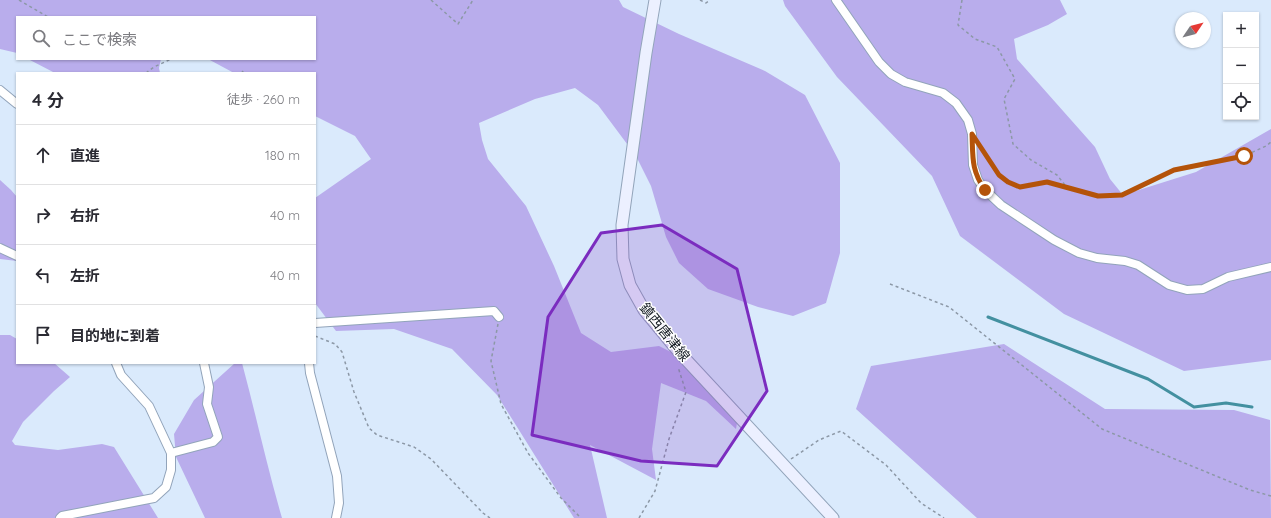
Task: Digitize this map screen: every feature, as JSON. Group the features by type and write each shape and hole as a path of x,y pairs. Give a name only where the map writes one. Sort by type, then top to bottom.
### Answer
{"main road":[{"name":"鎮西唐津線","path":"655,0 646,53 622,225 623,259 630,285 644,310 678,350 833,518"}],"street":[{"path":"836,0 878,62 891,74 905,82 943,93 956,103 968,120 972,134 973,165 978,180 985,190 1000,205 1054,240 1079,253 1097,258 1125,260 1138,265 1169,286 1187,290 1204,289 1228,277 1271,267"},
{"path":"0,90 16,103"},
{"path":"0,248 16,256"},
{"path":"316,323 494,311 499,317"},
{"path":"60,518 62,516 154,498 166,487 171,470 171,453 149,406 121,376 116,364"},
{"path":"171,453 213,442 218,437 207,404 209,387 204,364"},
{"path":"310,364 310,373 337,476 339,503 336,518"}],"path":[{"path":"19,0 46,16"},
{"path":"431,0 458,24 473,0"},
{"path":"700,0 706,3 710,0"},
{"path":"962,0 958,24 975,39 997,47 1015,79 1004,99 1013,144 1031,160 1057,175 1065,186"},
{"path":"147,72 169,60"},
{"path":"972,134 999,175 1008,182 1020,187 1047,182 1098,196 1122,195 1174,170 1244,156 1266,146 1271,142"},
{"path":"890,284 948,307 1102,429 1250,490 1271,496"},
{"path":"499,317 491,361 500,404 528,453 561,498 581,518"},
{"path":"316,336 335,344 342,352 354,392 369,428 377,435 414,447 432,459 483,513 490,518"},
{"path":"639,518 655,491 669,439 686,392 676,359 678,350"},
{"path":"783,464 819,440 841,431 886,465 921,503 944,518"}],"highlighted area":[{"path":"662,225 737,269 767,391 717,466 641,461 532,435 548,317 601,233"}],"shaded area":[{"path":"0,0 619,0 623,7 679,34 765,71 805,95 840,163 840,253 826,303 793,316 758,307 708,289 679,263 666,237 651,186 636,156 598,105 575,88 535,99 479,123 482,140 488,159 526,206 554,266 581,333 611,352 659,346 675,354 737,423 736,429 706,401 661,383 652,449 656,480 590,445 607,518 574,518 497,395 452,349 394,329 336,331 316,304 316,197 371,159 355,136 316,116 316,72 232,72 210,60 316,60 316,16 16,16 16,53 0,49"},
{"path":"783,0 1060,0 1067,14 1048,25 1014,39 1017,59 1095,147 1110,179 1123,195 1196,172 1271,129 1271,360 1184,371 1064,314 960,236 932,176 837,77 785,6"},
{"path":"30,60 161,60 160,72 53,72"},
{"path":"0,180 16,196 16,261 0,259"},
{"path":"0,335 10,335 16,338 16,364 55,364 70,377 23,422 12,441 15,445 58,450 102,444 114,447 158,518 0,518"},
{"path":"1004,344 1105,409 1234,410 1270,420 1271,518 977,518 856,409 871,366"},
{"path":"234,364 242,364 282,518 205,518 176,457 174,434 194,400"}],"waterway":[{"path":"988,317 1148,379 1194,407 1226,403 1252,407"}],"route":[{"path":"985,190 978,180 973,165 972,134 999,175 1008,182 1020,187 1047,182 1098,196 1122,195 1174,170 1244,156"}]}
